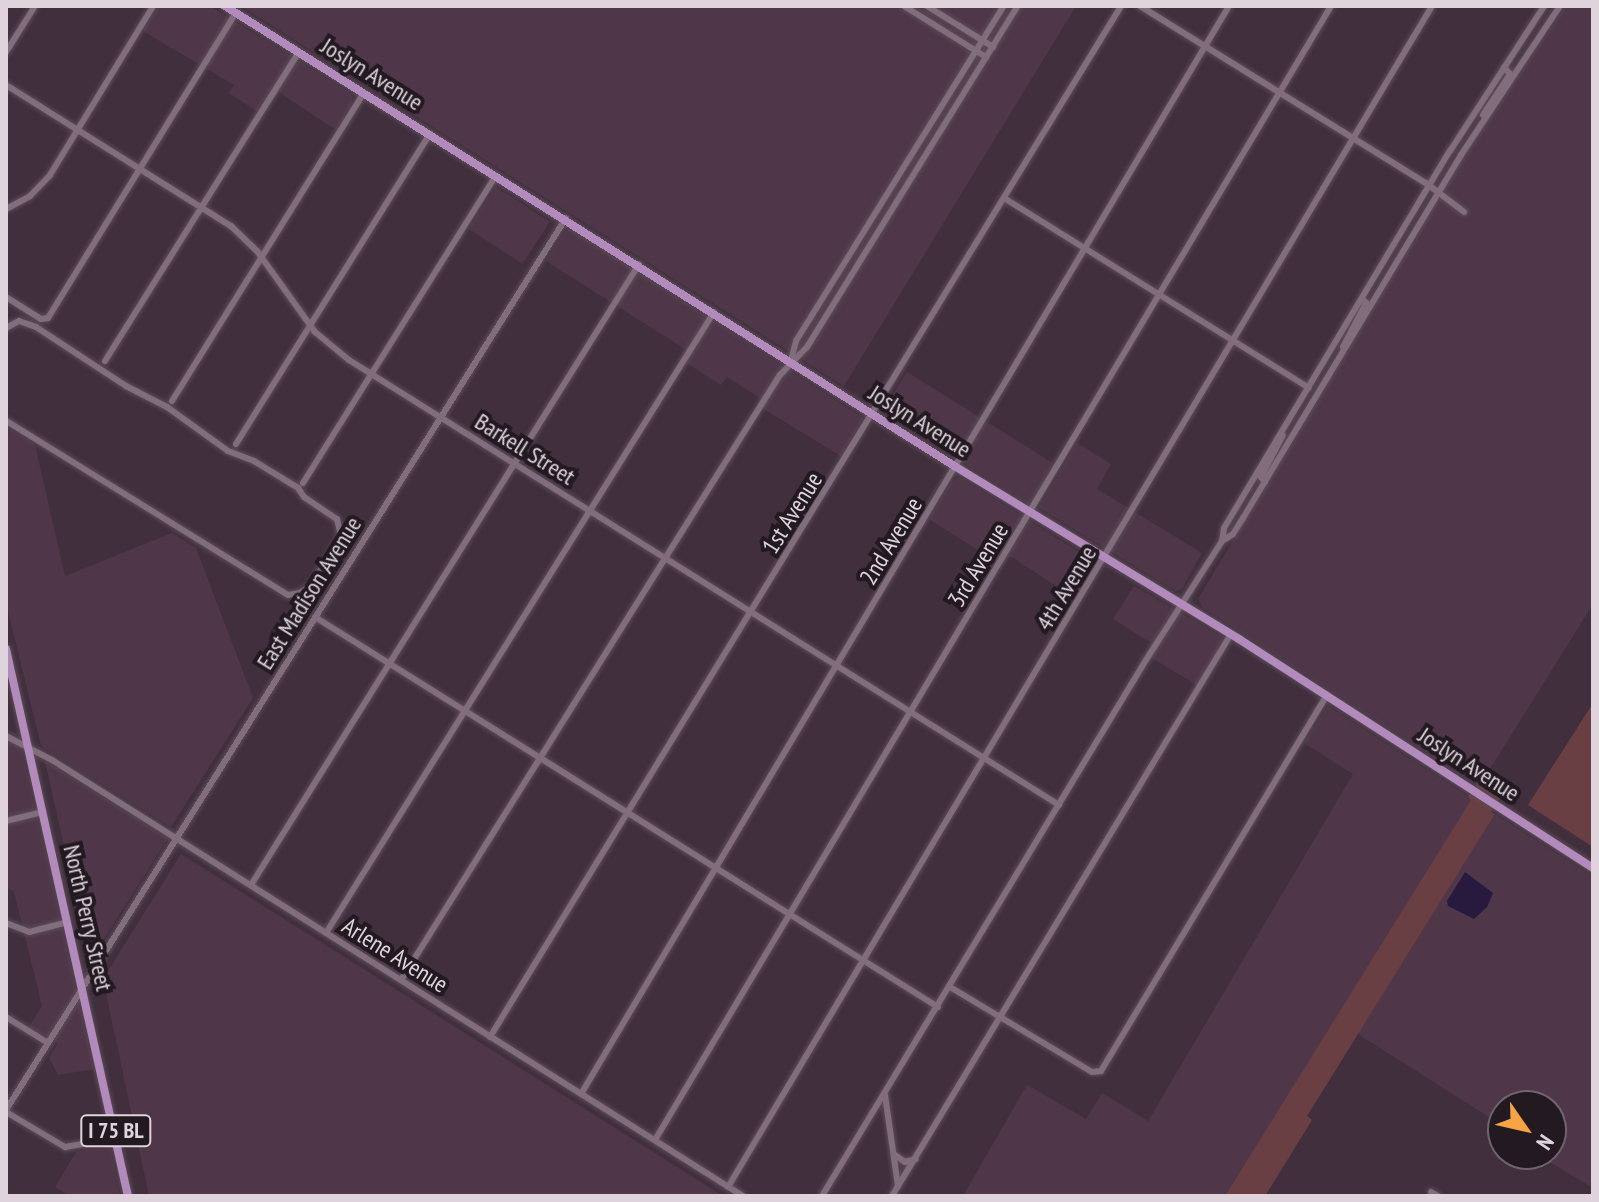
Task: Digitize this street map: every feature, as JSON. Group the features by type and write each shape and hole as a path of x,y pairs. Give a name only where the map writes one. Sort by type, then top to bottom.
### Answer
{"main road":[{"name":"Joslyn Avenue","path":"225,6 639,264 1104,560 1231,634 1593,868"},
{"name":"North Perry Street","path":"6,649 128,1196"}],"street":[{"path":"6,52 35,6"},
{"path":"6,209 41,186 79,130 153,6"},
{"path":"904,6 986,57"},
{"path":"927,6 993,47"},
{"path":"401,980 791,360 796,341 1004,6"},
{"path":"791,360 807,347 1018,6"},
{"name":"1st Avenue","path":"490,1037 1121,6"},
{"path":"1140,6 1429,186 1464,212"},
{"name":"2nd Avenue","path":"581,1094 1229,6"},
{"name":"3rd Avenue","path":"655,1140 1331,6"},
{"name":"4th Avenue","path":"728,1187 1432,6"},
{"path":"822,1196 1222,541 1224,528 1429,186 1545,6 1559,9 1479,126 1233,534 1222,541"},
{"path":"6,297 44,320 236,13"},
{"path":"105,361 299,52"},
{"path":"1479,126 1486,108 1510,74 1504,67"},
{"name":"Barkell Street","path":"6,85 235,229 262,257 310,325 333,348 371,375 1059,805"},
{"path":"172,401 364,93"},
{"path":"236,444 430,134"},
{"path":"303,483 496,175"},
{"path":"1004,198 1309,388"},
{"name":"East Madison Avenue","path":"6,1111 566,218"},
{"path":"251,885 639,264"},
{"path":"1339,358 1346,338 1366,303 1362,298"},
{"path":"326,933 714,312"},
{"path":"6,328 19,321 36,327 126,386 174,411 228,451 254,461 298,488 304,497 337,519 342,527 340,538 308,589 296,595 285,594 6,421"},
{"path":"1265,482 1261,477 1289,421"},
{"path":"322,570 338,580"},
{"path":"315,617 938,1007"},
{"path":"892,1196 1231,634"},
{"path":"950,987 1098,1073 1327,695"},
{"name":"Arlene Avenue","path":"6,736 28,745 743,1196"},
{"path":"6,821 43,812"},
{"path":"6,923 29,932 68,922"},
{"path":"6,1017 48,1043"},
{"path":"885,1095 898,1186"},
{"path":"6,1111 65,1147 117,1138"},
{"path":"867,1120 877,1119 887,1125"},
{"path":"895,1155 905,1162 916,1159"}],"shaded area":[{"path":"158,6 210,6 353,95 352,103 336,130 279,92 263,115 229,93 234,85 143,31"},
{"path":"241,6 1076,6 844,386"},
{"path":"1566,6 1593,6 1593,604 1485,777 1482,776 1476,784 1202,607 1198,599 1468,150"},
{"path":"496,187 550,222 522,264 469,229"},
{"path":"571,229 863,418 841,456 757,405 760,398 727,377 721,385 680,359 685,349 546,261 564,232"},
{"path":"907,372 1055,465 1031,505 882,412"},
{"path":"6,427 35,445 65,576 172,533 196,548 253,698 171,827 41,746 6,603"},
{"path":"1077,443 1111,464 1097,489 1202,553 1182,589 1176,591 1039,508"},
{"path":"959,477 1092,560 1095,565 1076,599 1010,556 1003,566 929,519 951,483"},
{"path":"1134,586 1222,637 1223,643 1197,685 1145,654 1151,643 1113,619"},
{"path":"1593,703 1593,847 1528,805"},
{"path":"1328,706 1472,799 1225,1196 963,1196 1027,1085 1086,1119 1102,1093 1148,1121 1353,774 1304,743"},
{"path":"6,739 21,748 94,1069 58,1075 49,1058 58,1044 29,1027 42,1006 14,892 6,887"},
{"path":"45,761 168,838 90,961"},
{"path":"1482,775 1505,791 1491,812 1495,814 1307,1116 1312,1120 1265,1196 1225,1196 1471,800 1468,797"},
{"path":"1495,814 1593,877 1593,1188 1563,1170 1567,1170 1567,1090 1487,1090 1487,1116 1358,1034"},
{"path":"181,854 723,1196 149,1196 103,979"},
{"path":"1465,872 1493,893 1487,907 1474,919 1448,906 1447,901"},
{"path":"110,1145 120,1196 70,1196 55,1187 76,1152"}]}
